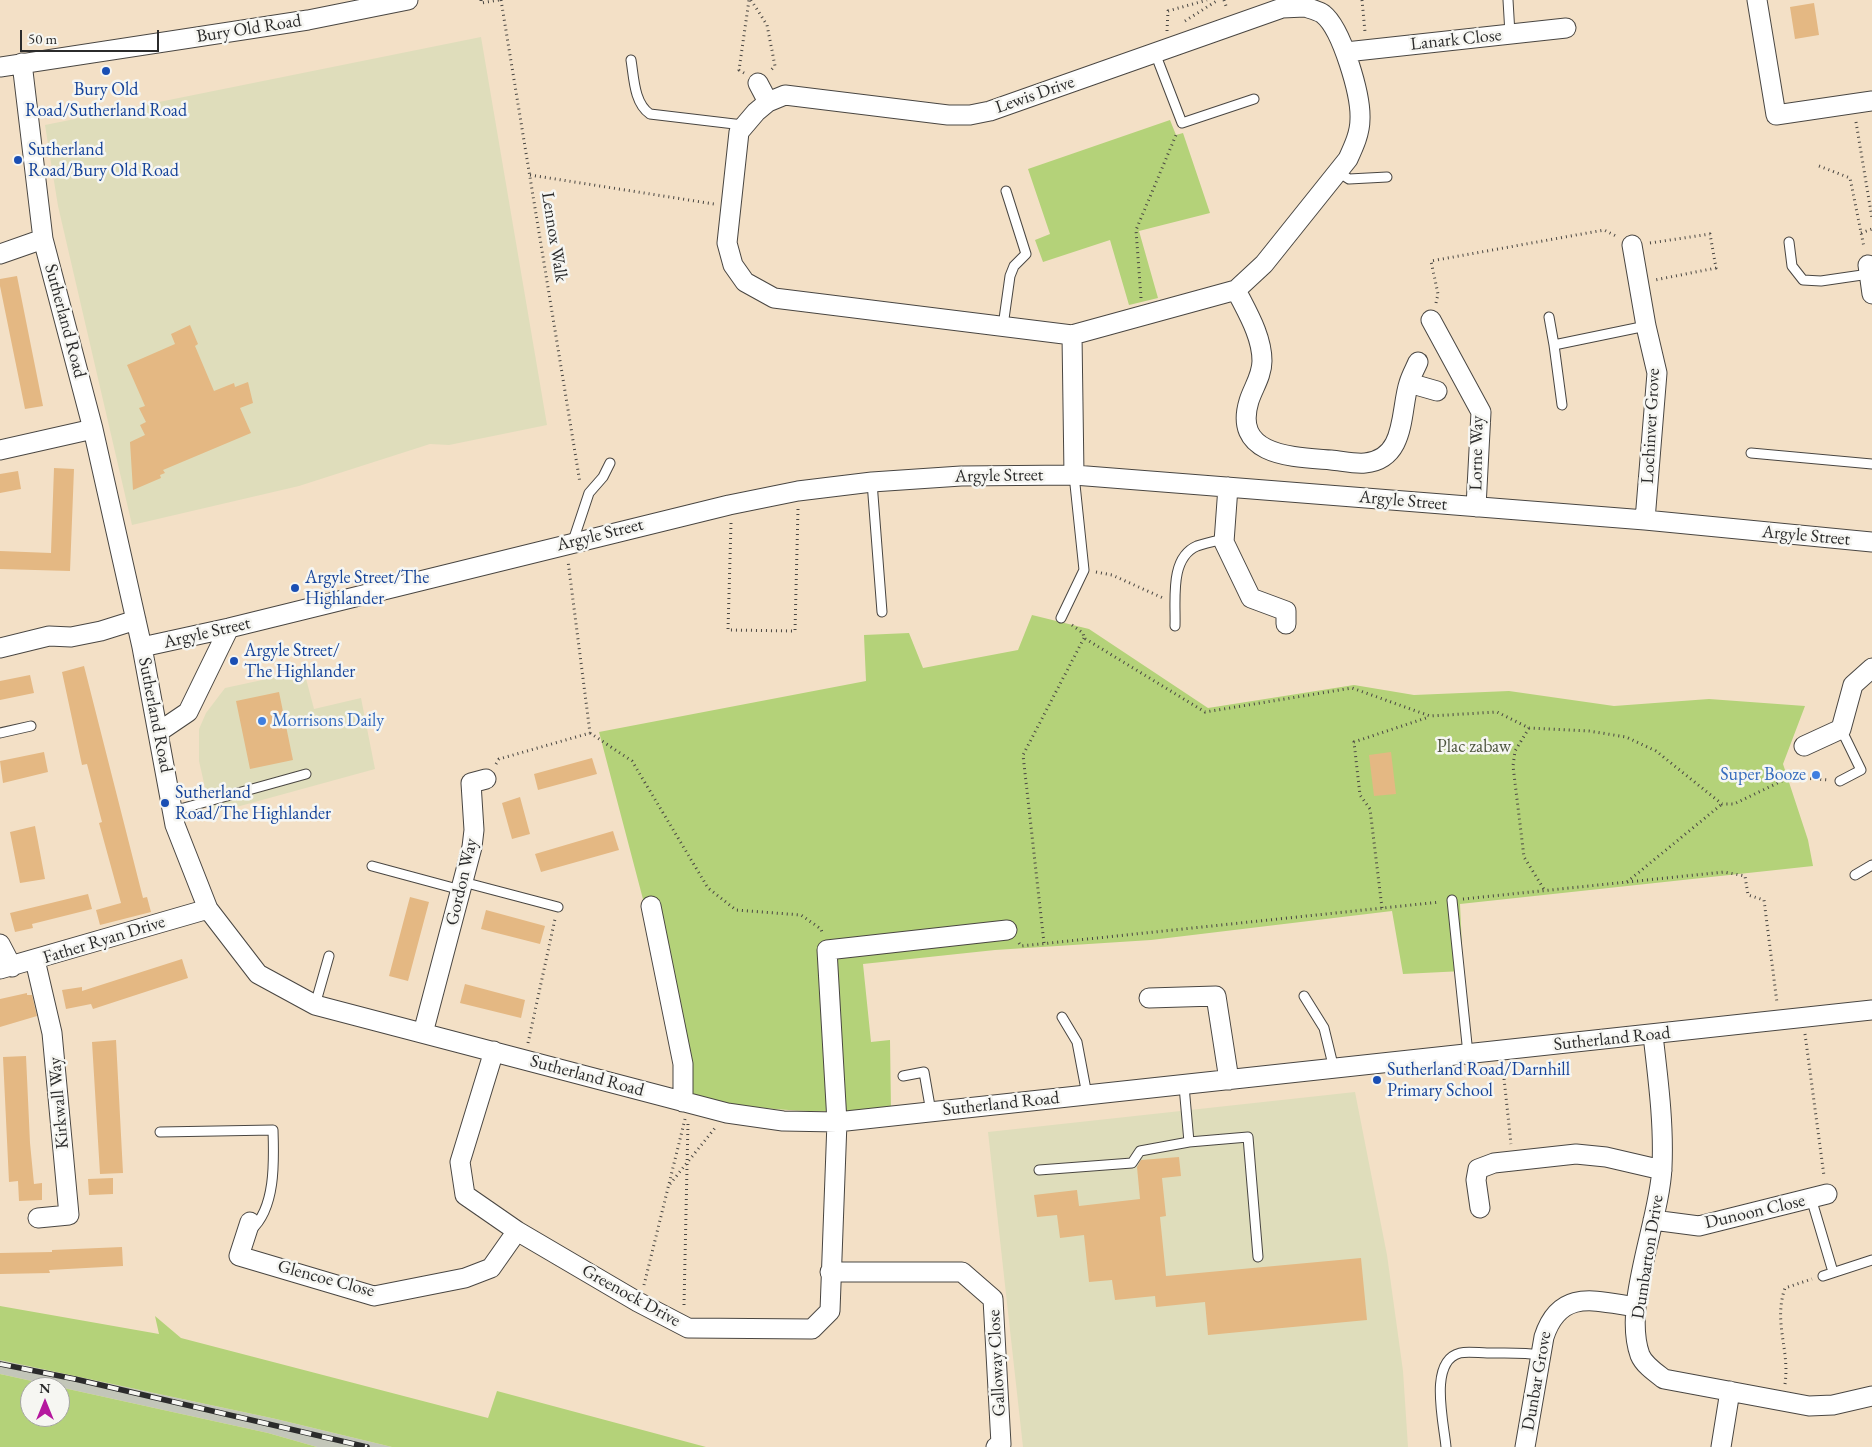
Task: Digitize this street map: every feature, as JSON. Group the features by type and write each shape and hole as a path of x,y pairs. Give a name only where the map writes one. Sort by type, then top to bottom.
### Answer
{"street":[{"name":"Bury Old Road","path":"0,66 308,20 408,0"},
{"path":"1757,0 1776,115 1872,101"},
{"name":"Lewis Drive","path":"1305,7 1324,15 1346,52 1358,97 1360,119 1356,141 1348,159 1264,264 1236,290 1072,335 774,298 745,282 733,266 727,244 729,207 740,132 743,126 768,102 785,95 948,115 970,115 990,111 1282,8 1305,7"},
{"name":"Lanark Close","path":"1346,52 1566,28"},
{"name":"Sutherland Road","path":"22,63 43,239 93,429 136,620 160,731 175,826 208,909 258,974 314,1005 727,1113 783,1121 837,1122 1184,1086 1872,1010"},
{"path":"758,83 768,102"},
{"path":"0,254 43,239"},
{"name":"Lochinver Grove","path":"1632,245 1646,326 1657,373 1645,520"},
{"path":"1868,269 1872,294"},
{"path":"1236,290 1259,342 1262,362 1261,372 1248,402 1246,420 1249,431 1267,451 1290,456 1366,463 1383,456 1397,441 1409,383 1418,362"},
{"name":"Lorne Way","path":"1431,320 1481,412 1476,507"},
{"path":"1072,335 1074,476"},
{"path":"1409,383 1437,391"},
{"path":"0,450 93,429"},
{"name":"Argyle Street","path":"142,647 229,628 569,542 729,505 798,491 872,482 961,476 1074,476 1228,487 1645,520 1872,542"},
{"path":"1228,487 1224,539 1251,598 1286,611 1286,624"},
{"path":"0,648 49,636 71,636 101,631 136,620"},
{"path":"160,731 188,712 229,628"},
{"path":"1804,746 1841,729 1854,685 1872,668"},
{"name":"Gordon Way","path":"423,1033 472,846 474,830 471,783 486,779"},
{"path":"651,906 683,1064 686,1103"},
{"name":"Father Ryan Drive","path":"6,968 208,909"},
{"path":"827,950 1007,930"},
{"path":"0,944 6,968"},
{"name":"Greenock Drive","path":"494,1051 460,1162 465,1195 517,1231 639,1303 688,1328 812,1329 830,1311 837,1122 827,950"},
{"name":"Kirkwall Way","path":"36,960 52,1033 69,1215 38,1218"},
{"path":"1149,998 1216,996 1229,1080"},
{"name":"Dumbarton Drive","path":"1653,1034 1662,1127 1662,1170 1636,1307 1640,1355 1651,1369 1664,1379 1809,1406 1833,1405 1872,1396"},
{"path":"1480,1208 1476,1180 1478,1169 1494,1163 1576,1154 1606,1157 1662,1170"},
{"name":"Dunoon Close","path":"1653,1220 1699,1226 1819,1196"},
{"name":"Glencoe Close","path":"248,1228 239,1256 374,1296 465,1278 491,1268 517,1231"},
{"name":"Galloway Close","path":"830,1272 962,1272 993,1299 1001,1444 996,1447"},
{"name":"Dunbar Grove","path":"1525,1447 1540,1355 1549,1320 1560,1309 1574,1301 1589,1300 1636,1307"},
{"path":"1721,1447 1730,1391"}],"lane":[{"path":"1508,0 1510,34"},
{"path":"1155,53 1182,123 1254,99"},
{"path":"630,60 639,101 644,110 650,114 743,126"},
{"path":"1338,172 1348,179 1387,177"},
{"path":"1003,326 1010,276 1014,266 1026,254 1006,191"},
{"path":"1789,242 1792,266 1803,280 1821,281 1868,269"},
{"path":"1549,317 1562,404"},
{"path":"1554,345 1646,326"},
{"path":"1751,452 1872,464"},
{"path":"569,542 589,493 603,477 610,463"},
{"path":"1061,618 1084,570 1074,476"},
{"path":"872,482 882,612"},
{"path":"1175,626 1176,576 1181,560 1196,547 1224,539"},
{"path":"0,734 31,726"},
{"path":"1840,780 1861,770 1841,729"},
{"path":"173,811 306,774"},
{"path":"1855,875 1872,865"},
{"path":"372,866 558,907"},
{"path":"1452,900 1468,1054"},
{"path":"314,1005 329,956"},
{"path":"1304,996 1324,1028 1334,1069"},
{"path":"1062,1018 1077,1042 1087,1095"},
{"path":"903,1076 924,1072 931,1112"},
{"path":"1184,1086 1189,1142"},
{"path":"160,1132 273,1130 274,1178 260,1223 248,1228"},
{"path":"1040,1170 1132,1163 1140,1151 1189,1142 1248,1137 1258,1257"},
{"path":"1819,1196 1833,1272"},
{"path":"1822,1276 1872,1260"},
{"path":"1446,1447 1440,1380 1442,1368 1450,1358 1460,1353 1527,1352 1540,1355"}],"path":[{"path":"481,0 481,3 500,0"},
{"name":"Lennox Walk","path":"500,0 580,478"},
{"path":"750,0 767,25 775,66 758,83 739,70 750,0"},
{"path":"1167,32 1168,12 1207,0"},
{"path":"1362,0 1366,50"},
{"path":"1855,120 1872,218"},
{"path":"1144,315 1141,302 1136,230 1182,123"},
{"path":"1819,166 1850,178 1868,269"},
{"path":"530,175 729,207"},
{"path":"1861,233 1872,229"},
{"path":"1431,320 1438,294 1431,261 1604,230 1632,245 1710,234 1716,268 1639,283"},
{"path":"729,505 731,524 728,630 795,631 798,491"},
{"path":"569,542 590,733"},
{"path":"1084,570 1112,575 1176,604"},
{"path":"1061,618 1083,633 1084,638 1205,712 1352,688 1430,716"},
{"path":"1044,943 1023,754 1084,638"},
{"path":"1382,908 1370,809 1360,795 1354,742 1430,716 1497,712 1529,728 1589,731 1626,737 1656,751 1722,804 1734,804 1790,778 1840,780"},
{"path":"1529,728 1516,751 1513,766 1524,857 1545,891"},
{"path":"486,779 499,759 590,733 632,761 708,888 736,910 801,915 821,929 827,950"},
{"path":"1627,882 1722,804"},
{"path":"525,1059 558,907"},
{"path":"1803,1018 1819,1196"},
{"path":"1501,1051 1512,1160"},
{"path":"684,1325 687,1163 686,1103"},
{"path":"639,1303 686,1103"},
{"path":"668,1186 727,1113"},
{"path":"1782,1401 1788,1366 1779,1305 1785,1288 1822,1276"}],"shaded area":[{"path":"481,37 547,425 449,445 430,444 299,486 132,525 58,206 45,125"},
{"path":"304,671 314,709 361,698 375,769 211,814 199,761 199,729 206,713 225,688"},
{"path":"1355,1092 1387,1255 1403,1371 1408,1447 1023,1447 988,1132"},
{"path":"0,1360 276,1419 392,1447 317,1447 268,1433 70,1389 70,1377 20,1378 0,1374"}],"green space":[{"path":"1170,120 1176,135 1183,133 1210,213 1139,231 1158,298 1129,305 1110,240 1043,262 1035,240 1050,234 1028,169"},
{"name":"Plac zabaw","path":"1032,615 1089,629 1208,708 1354,685 1414,695 1509,691 1614,706 1709,699 1805,706 1783,764 1808,840 1813,866 1460,904 1463,971 1403,974 1392,911 1151,940 995,950 863,964 871,1042 890,1040 891,1110 836,1112 784,1110 732,1104 678,1093 677,1067 644,903 599,732 866,681 864,635 909,633 923,668 1018,650"},
{"path":"0,1306 159,1334 155,1316 181,1338 488,1418 497,1391 706,1447 392,1447 276,1419 0,1360"},
{"path":"0,1374 20,1378 20,1427 70,1427 70,1389 268,1433 317,1447 0,1447"}],"building":[{"path":"1814,3 1819,35 1795,39 1790,7"},
{"path":"17,276 43,406 25,409 0,286 0,279"},
{"path":"190,325 198,344 195,346 214,391 234,383 235,387 248,382 253,403 240,408 251,433 163,470 165,473 160,475 161,478 133,490 130,442 145,435 140,425 146,422 139,408 145,406 127,365 175,344 171,334"},
{"path":"54,468 74,469 70,571 0,569 0,551 51,553"},
{"path":"18,471 21,489 0,493 0,474"},
{"path":"84,666 143,898 147,897 151,912 100,925 96,910 121,903 99,823 102,822 87,764 82,765 62,672"},
{"path":"30,675 34,693 0,700 0,681"},
{"name":"Morrisons Daily","path":"279,692 293,760 250,769 236,701"},
{"path":"44,752 48,772 3,783 0,761"},
{"path":"1391,752 1396,794 1374,796 1369,755"},
{"path":"592,758 597,774 538,790 534,774"},
{"path":"520,797 530,834 512,839 502,803"},
{"path":"35,826 45,879 20,883 10,832"},
{"path":"613,831 619,850 541,872 535,854"},
{"path":"88,894 92,909 32,924 33,928 15,932 10,913"},
{"path":"410,897 429,902 408,981 389,976"},
{"path":"486,910 545,926 540,944 481,929"},
{"path":"182,959 188,978 93,1009 91,1004 66,1009 62,990 82,987 82,991"},
{"path":"465,984 525,1000 521,1018 460,1003"},
{"path":"27,993 27,995 32,995 37,1016 0,1027 0,999"},
{"path":"116,1040 123,1173 100,1174 92,1042"},
{"path":"26,1056 34,1184 42,1183 42,1200 19,1201 18,1181 9,1182 3,1057"},
{"path":"1179,1157 1181,1176 1162,1178 1166,1216 1160,1217 1166,1276 1361,1258 1367,1320 1208,1335 1205,1302 1156,1307 1155,1296 1115,1300 1112,1280 1089,1282 1084,1235 1060,1238 1057,1215 1037,1217 1034,1195 1077,1190 1079,1206 1140,1199 1137,1167 1141,1160"},
{"path":"113,1178 113,1194 89,1195 88,1179"},
{"path":"122,1247 123,1266 49,1270 50,1273 0,1274 0,1253 52,1252 52,1250"}],"railway":[{"path":"0,1364 75,1379 367,1447"}],"place":[{"name":"Bury Old Road/Sutherland Road","path":"106,71"},
{"name":"Sutherland Road/Bury Old Road","path":"18,160"},
{"name":"Argyle Street/The Highlander","path":"295,588"},
{"name":"Argyle Street/ The Highlander","path":"234,661"},
{"name":"Morrisons Daily","path":"262,721"},
{"name":"Super Booze","path":"1816,775"},
{"name":"Sutherland Road/The Highlander","path":"165,803"},
{"name":"Sutherland Road/Darnhill Primary School","path":"1377,1080"}]}
